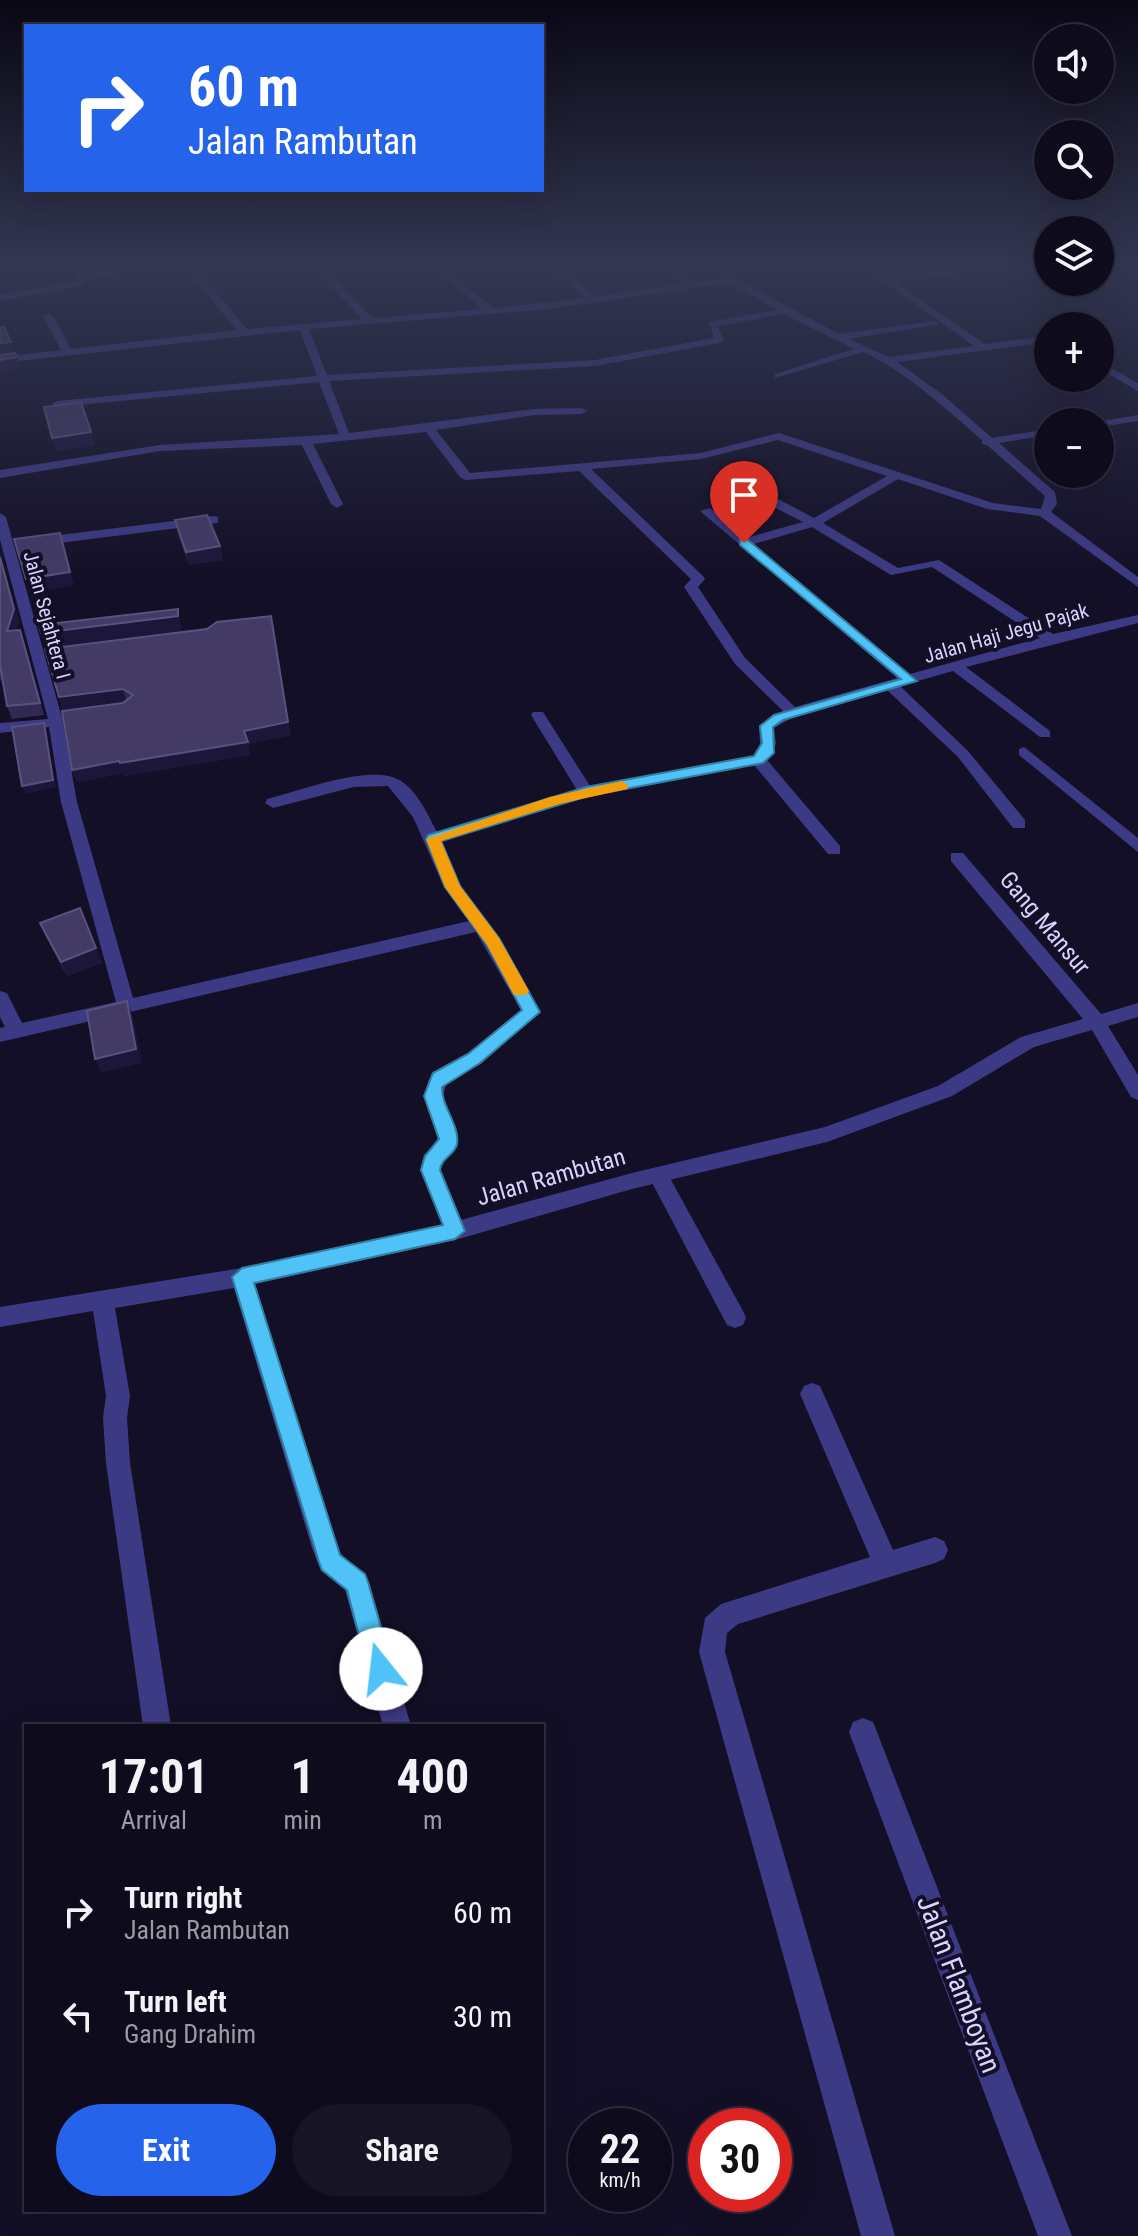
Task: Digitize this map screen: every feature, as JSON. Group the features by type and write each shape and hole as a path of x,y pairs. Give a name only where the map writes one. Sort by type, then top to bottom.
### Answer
{"street":[{"path":"319,368 345,436"},
{"path":"57,404 445,368"},
{"path":"779,376 803,368"},
{"path":"900,368 939,397 986,442 1051,495 1051,504 1044,513"},
{"path":"1114,373 1138,388"},
{"path":"0,474 160,448 306,441 429,428 534,412 582,411"},
{"path":"1114,422 1138,418"},
{"path":"429,428 469,477 701,456 779,436 991,506 1044,513 1138,583"},
{"path":"986,442 1034,434"},
{"path":"306,441 337,504"},
{"path":"433,839 586,792 758,760 767,753 766,726 792,712 740,661 691,587 698,579 583,468"},
{"path":"744,543 814,523 897,475"},
{"path":"774,502 896,572 934,563 1051,639"},
{"path":"706,511 910,681"},
{"name":"Jalan Sejahtera I","path":"0,517 8,547 7,576 45,655 69,802 126,1005"},
{"path":"8,547 214,520"},
{"name":"Jalan Haji Jegu Pajak","path":"792,712 1051,639 1138,619"},
{"path":"957,667 1045,734"},
{"path":"891,686 963,754 1019,824"},
{"path":"538,715 586,792"},
{"path":"0,728 76,716"},
{"path":"1024,752 1138,847"},
{"path":"758,760 834,850"},
{"path":"273,803 366,780 394,784 417,812 433,839 453,887 493,942 531,1012 474,1059 439,1078 433,1087 448,1145 431,1161 430,1170 455,1231"},
{"name":"Gang Mansur","path":"957,857 1095,1020 1138,1092"},
{"path":"0,998 8,1033 479,925"},
{"name":"Jalan Rambutan","path":"0,1317 242,1277 455,1231 658,1175 827,1134 945,1091 1028,1042 1095,1020 1138,1010"},
{"path":"658,1175 735,1318"},
{"path":"242,1277 325,1548 330,1562 356,1582 396,1724"},
{"path":"102,1299 118,1396 115,1418 118,1463 157,1724"},
{"path":"812,1394 886,1563"},
{"path":"878,2236 712,1652 714,1627 730,1613 935,1550"},
{"name":"Jalan Flamboyan","path":"863,1732 1055,2236"}],"building":[{"path":"81,402 91,432 52,438 44,407"},
{"path":"207,515 220,546 186,552 175,520"},
{"path":"60,533 70,572 26,579 14,539"},
{"path":"0,557 14,609 7,631 20,630 40,703 7,706 0,665"},
{"path":"178,609 178,616 41,633 39,625"},
{"path":"271,616 288,722 244,731 248,742 72,770 62,711 123,703 133,695 123,689 59,697 45,649 207,629 217,622"},
{"path":"44,723 53,780 22,786 12,727"},
{"path":"80,908 96,948 61,962 40,923"},
{"path":"127,1001 136,1049 95,1059 87,1011"}],"slow traffic":[{"path":"520,991 493,942 453,887 433,839 556,800 622,786"}],"route":[{"path":"381,1669 356,1582 330,1562 242,1277 455,1231 430,1170 431,1161 448,1145 433,1087 439,1078 474,1059 531,1012 493,942 453,887 433,839 586,792 758,760 767,753 766,726 779,718 910,681 744,543"}]}
